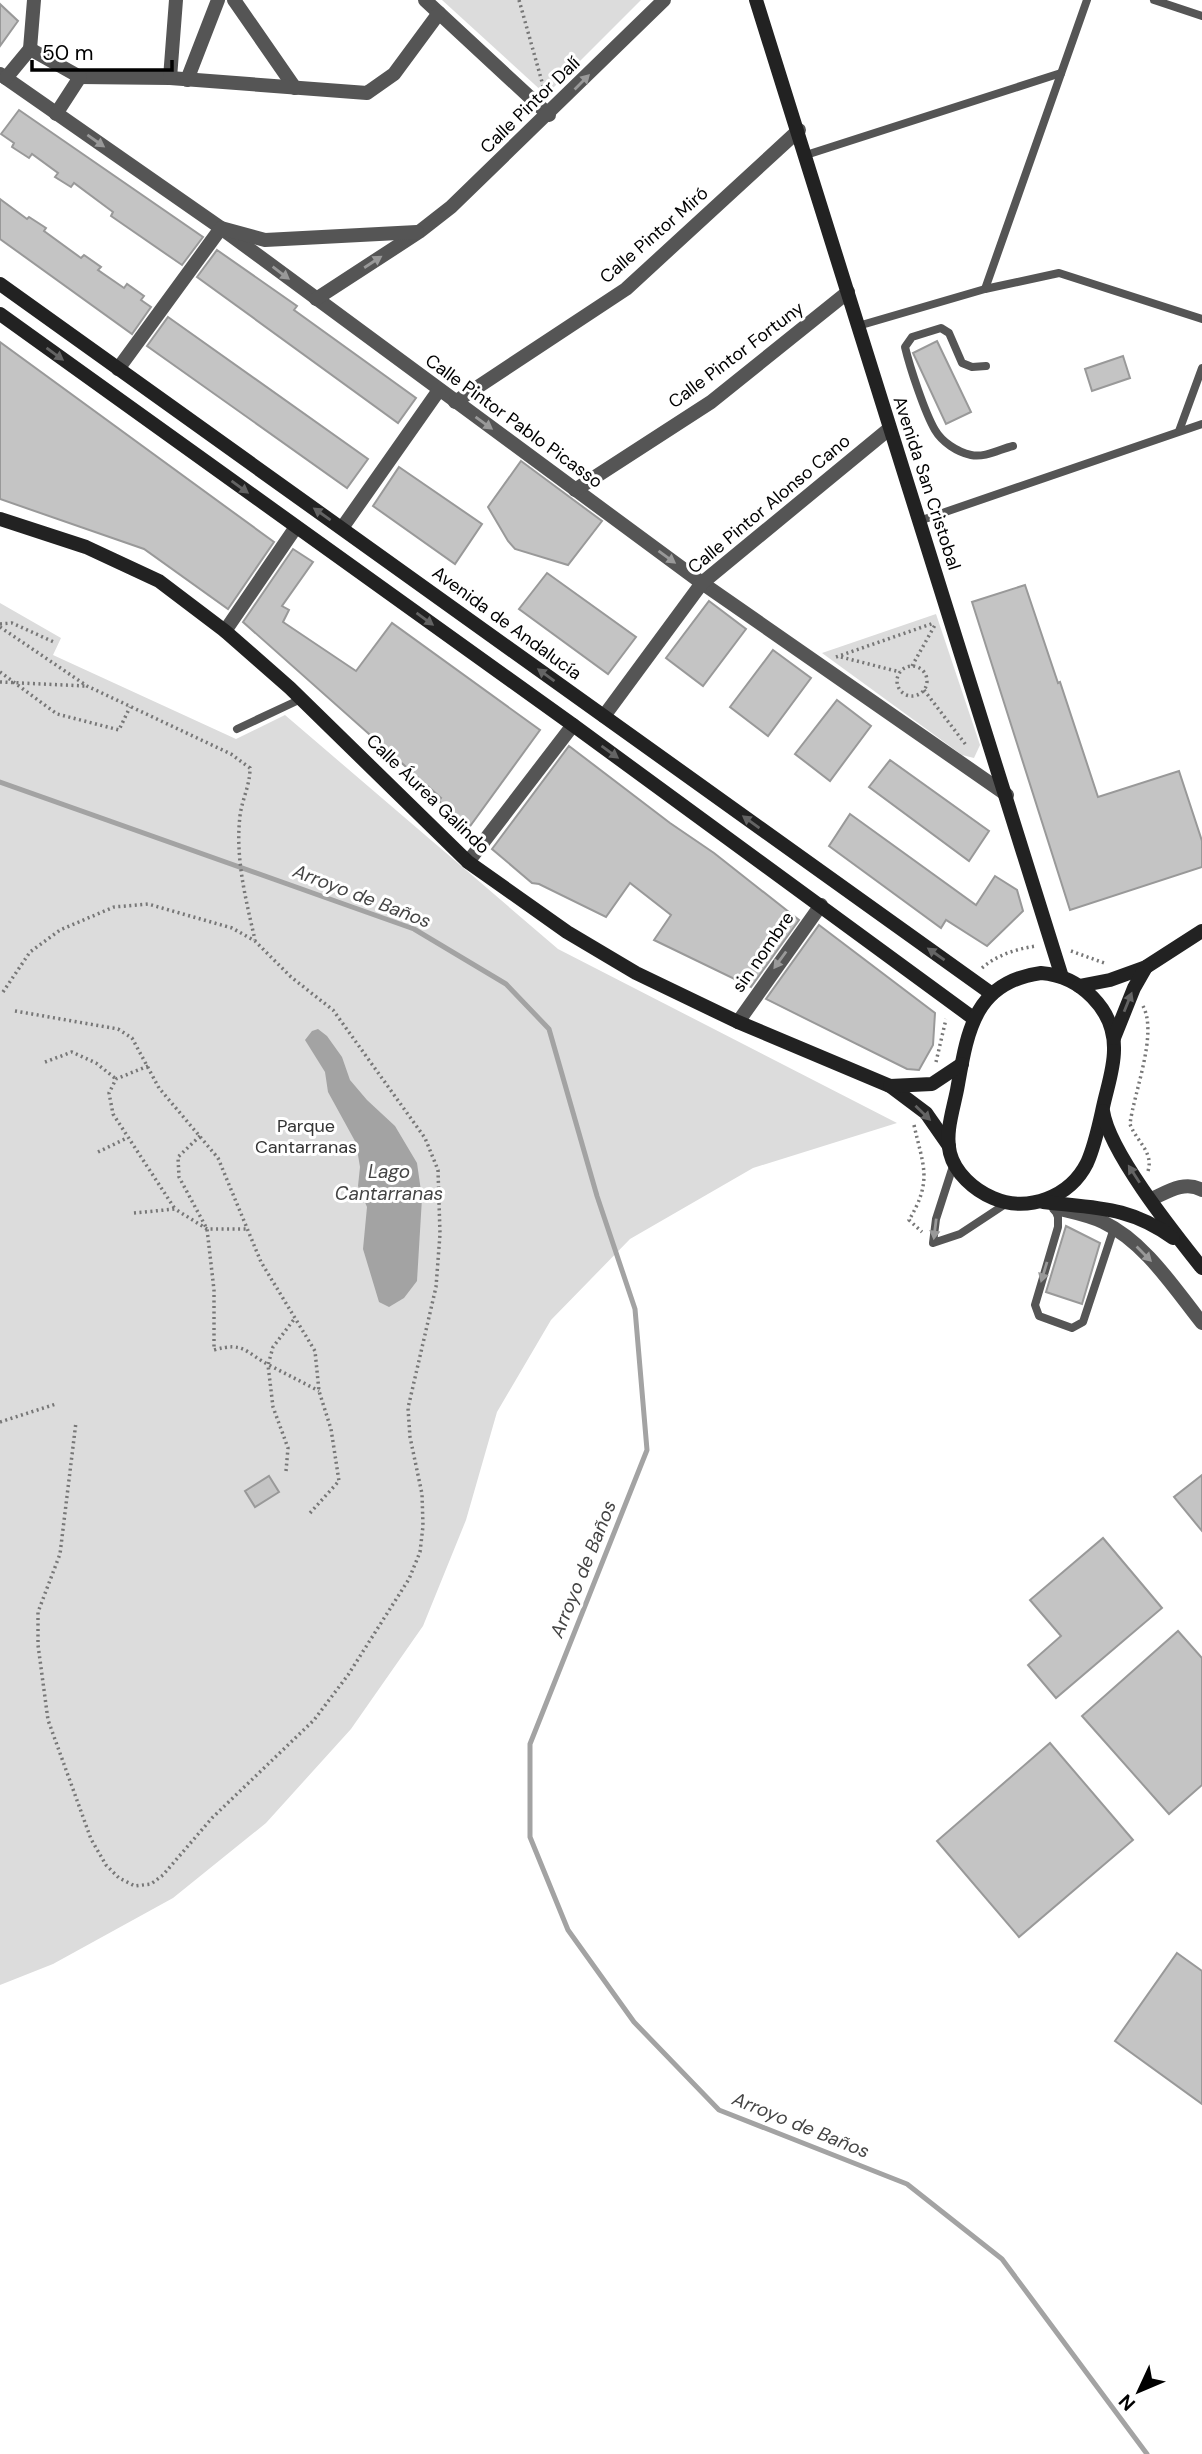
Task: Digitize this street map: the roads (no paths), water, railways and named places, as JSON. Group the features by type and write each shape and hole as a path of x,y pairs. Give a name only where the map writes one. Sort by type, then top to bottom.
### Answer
{"main road":[{"name":"Avenida San Cristobal","path":"757,0 919,521 943,620 1007,795 1062,977"},
{"name":"Avenida de Andalucía","path":"0,284 992,994"},
{"path":"0,314 573,725 974,1018"},
{"name":"Calle Áurea Galindo","path":"0,519 86,547 159,581 225,631 301,699 468,862 567,932 636,974 738,1022 890,1086"},
{"path":"1079,986 1110,980 1146,967 1202,931"},
{"path":"1048,1204 1084,1167 1093,1146 1113,1065 1114,1038 1134,988 1146,967"},
{"path":"949,1146 950,1121 974,1018 992,994 1006,983 1032,975 1050,974 1062,977 1079,986 1102,1009 1114,1038"},
{"path":"890,1086 932,1084 962,1064"},
{"path":"890,1086 926,1113 949,1146 954,1163 966,1180 981,1192 1006,1203 1048,1204 1128,1213 1160,1228 1187,1250"},
{"path":"1102,1110 1110,1134 1147,1193 1202,1268"}],"street":[{"path":"3,76 30,49 34,0"},
{"path":"170,79 176,0"},
{"path":"187,80 218,0"},
{"path":"234,0 295,88"},
{"path":"425,0 549,115"},
{"name":"Calle Pintor Dalí","path":"316,299 419,232 451,207 549,115 664,0"},
{"path":"30,49 80,77 170,79 367,93 394,74 439,13"},
{"name":"Calle Pintor Pablo Picasso","path":"3,76 221,228 702,583 1007,795"},
{"path":"56,114 80,77"},
{"name":"Calle Pintor Miró","path":"455,402 626,289 799,130"},
{"path":"118,369 221,228 265,240 419,232"},
{"name":"Calle Pintor Fortuny","path":"575,490 711,402 848,292"},
{"path":"342,528 439,390"},
{"name":"Calle Pintor Alonso Cano","path":"604,716 702,583 889,429"},
{"path":"225,631 296,527"},
{"path":"468,862 573,725"},
{"name":"sin nombre","path":"738,1022 821,905"},
{"path":"1147,1193 1178,1187 1197,1187 1202,1190"},
{"path":"1048,1204 1091,1217 1114,1228 1142,1250 1202,1323"}],"lane":[{"path":"985,289 1087,0"},
{"path":"1154,0 1202,16"},
{"path":"806,155 1061,73"},
{"path":"858,327 985,289 1059,273 1202,319"},
{"path":"986,366 972,367 962,363 948,333 941,328 912,337 905,348 935,430 946,443 972,455 1013,446"},
{"path":"1179,431 1202,368"},
{"path":"919,521 1202,424"},
{"path":"237,729 301,699"},
{"path":"954,1163 936,1219 933,1243 960,1234 1006,1203"},
{"path":"1048,1204 1058,1217 1058,1227 1034,1305 1040,1315 1072,1328 1083,1322 1114,1228"}],"water":[{"name":"Lago Cantarranas","path":"318,1029 327,1036 342,1057 350,1080 395,1126 417,1163 422,1198 417,1281 404,1298 389,1307 379,1302 363,1249 367,1207 358,1186 360,1167 356,1143 328,1092 325,1072 305,1040 312,1031"}],"waterway":[{"name":"Arroyo de Baños","path":"0,782 414,929 506,984 549,1029 597,1196 635,1309 647,1450 530,1744 530,1837 568,1930 634,2022 719,2110 907,2184 1002,2259 1147,2454"}],"park label":[{"name":"Parque Cantarranas","path":"306,1136"}]}
